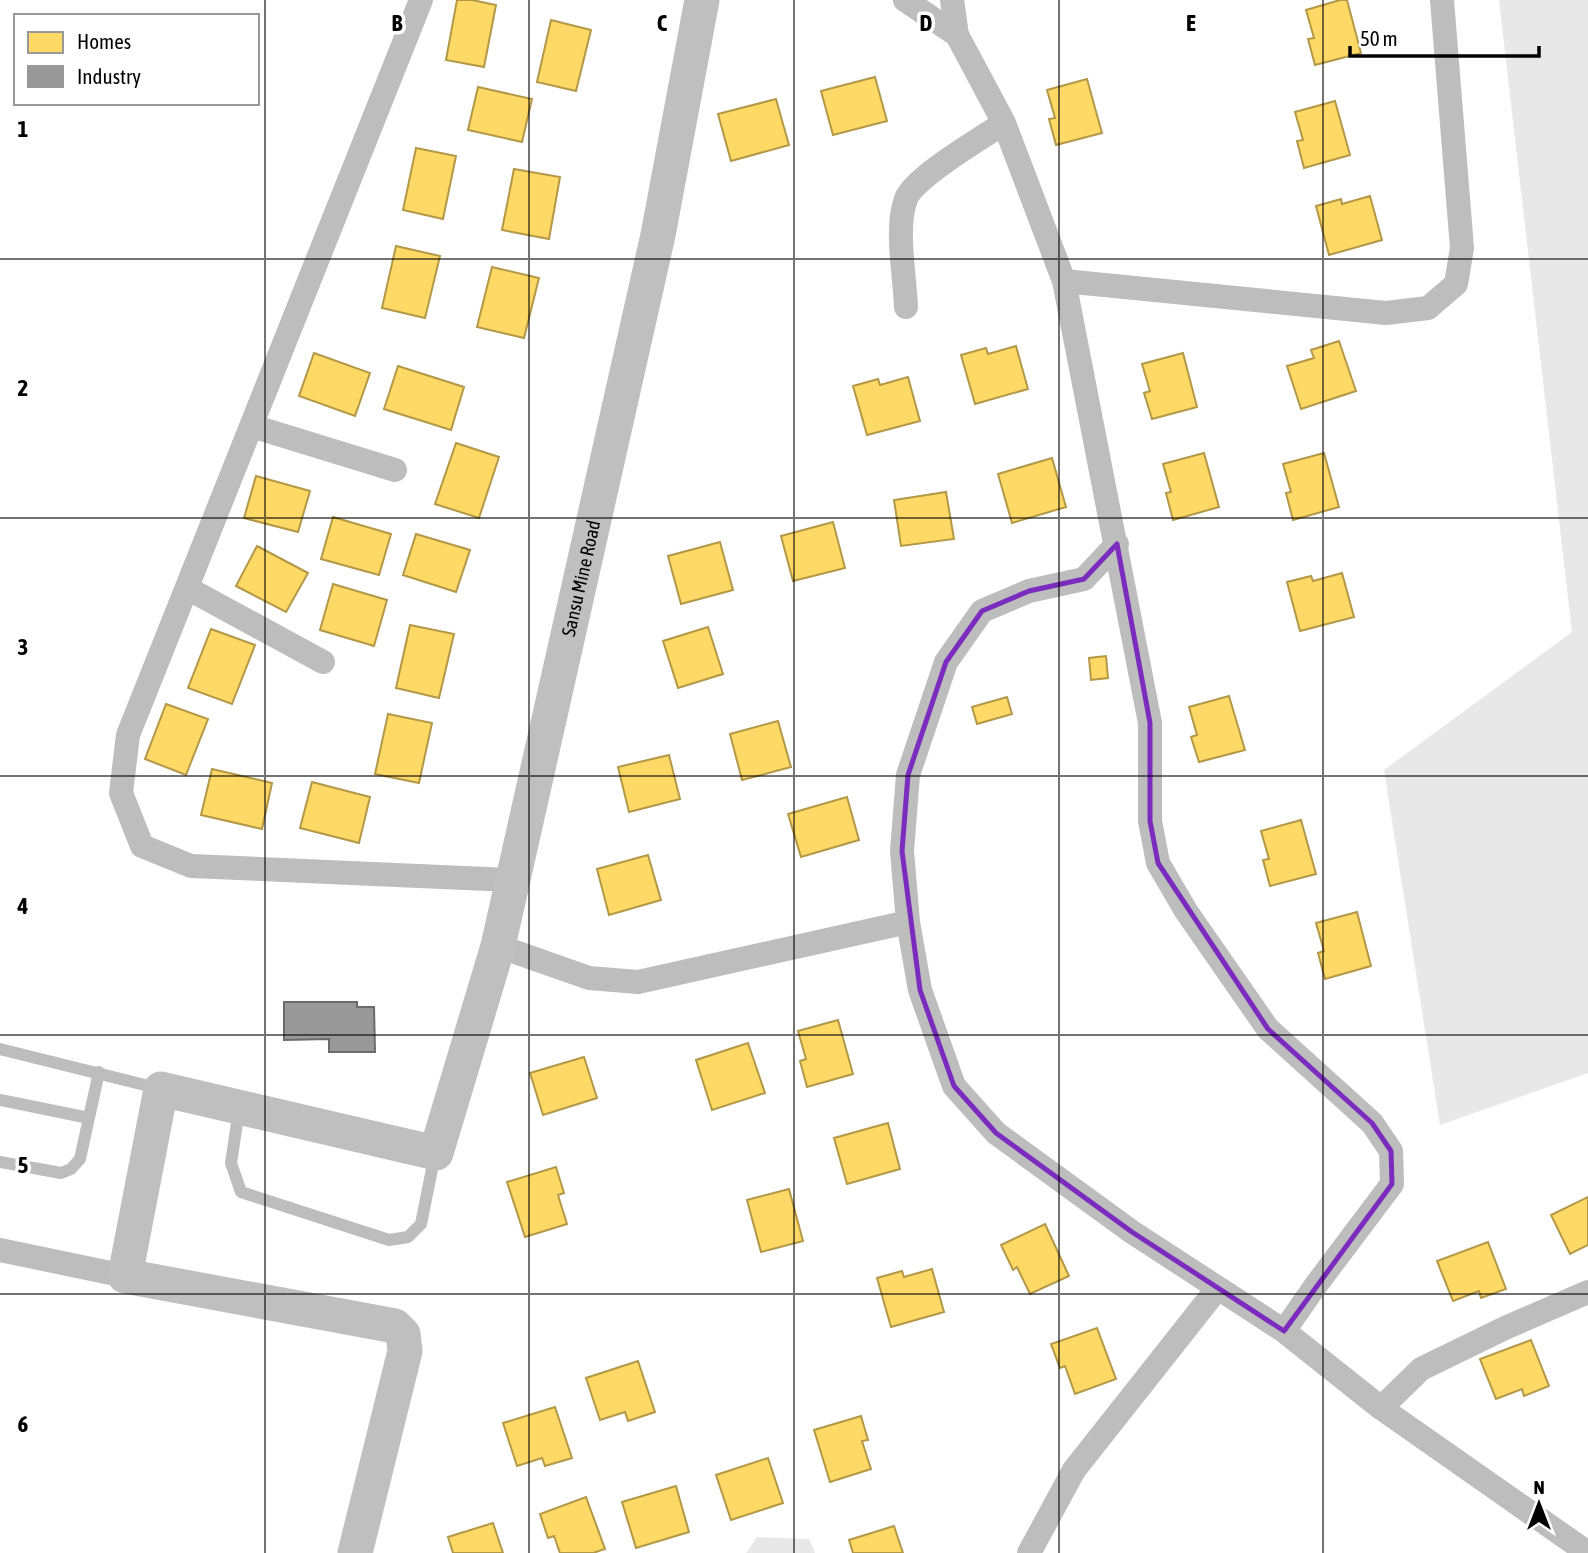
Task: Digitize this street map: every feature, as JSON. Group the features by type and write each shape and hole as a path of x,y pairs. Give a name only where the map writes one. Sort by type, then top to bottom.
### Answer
{"street":[{"path":"421,0 128,735 121,793 142,846 191,866 512,880"},
{"name":"Sansu Mine Road","path":"436,1153 498,946 658,235 702,0"},
{"path":"905,0 957,35"},
{"path":"953,0 957,35 1004,123 1064,281 1150,723 1150,821 1158,863 1186,911 1268,1028 1373,1123 1391,1151 1392,1184 1284,1331"},
{"path":"1064,281 1386,313 1428,308 1456,284 1462,248 1442,0"},
{"path":"906,307 902,224 906,197 929,173 1004,123"},
{"path":"252,426 395,470"},
{"path":"1117,544 1084,579 1029,591 982,611 946,662 908,775 902,851 908,922 920,990 954,1086 996,1133 1132,1232 1284,1331 1381,1408 1588,1553"},
{"path":"187,588 323,662"},
{"path":"498,946 589,978 638,982 908,922"},
{"path":"125,1276 161,1089 436,1153"},
{"path":"0,1250 395,1326 403,1334 405,1351 355,1553"},
{"path":"1029,1553 1074,1470 1217,1289"},
{"path":"1381,1408 1421,1369 1588,1292"}],"lane":[{"path":"0,1049 161,1089"},
{"path":"0,1161 61,1173 71,1169 80,1159 99,1072"},
{"path":"0,1100 89,1118"},
{"path":"239,1106 231,1163 241,1192 389,1240 408,1237 421,1224 436,1153"}],"highlighted area":[{"path":"1117,544 1150,723 1150,821 1158,863 1268,1029 1372,1123 1391,1151 1392,1184 1284,1331 1132,1232 996,1133 954,1086 920,990 902,851 908,775 946,662 982,611 1029,591 1084,579"}],"shaded area":[{"path":"1499,0 1588,0 1588,1073 1440,1125 1384,770 1572,632"},
{"path":"757,1537 809,1539 815,1553 746,1553"}],"building: Homes":[{"path":"457,0 496,5 484,67 446,60"},
{"path":"1347,0 1361,53 1315,65 1308,39 1314,38 1306,10"},
{"path":"551,20 591,30 576,91 537,82"},
{"path":"875,77 887,121 833,135 821,91"},
{"path":"1087,79 1102,133 1056,145 1049,119 1055,118 1047,90"},
{"path":"478,87 532,99 522,142 468,130"},
{"path":"776,99 789,145 731,161 718,114"},
{"path":"1335,101 1350,155 1304,168 1297,141 1303,140 1295,112"},
{"path":"416,148 456,156 443,219 403,210"},
{"path":"514,169 560,177 549,239 502,230"},
{"path":"1370,196 1382,240 1329,255 1316,206 1341,199 1342,204"},
{"path":"396,246 440,256 425,318 382,308"},
{"path":"492,267 539,278 524,338 477,327"},
{"path":"1339,341 1356,391 1301,409 1287,366 1314,358 1311,350"},
{"path":"1016,346 1028,389 975,404 961,355 986,348 988,354"},
{"path":"314,353 370,373 355,416 299,396"},
{"path":"1183,353 1197,407 1152,419 1144,393 1150,391 1142,364"},
{"path":"398,366 464,387 451,430 384,409"},
{"path":"908,377 920,421 867,435 853,386 878,379 880,385"},
{"path":"456,443 499,457 479,518 435,504"},
{"path":"1204,453 1219,507 1173,520 1166,493 1171,492 1163,464"},
{"path":"1324,453 1339,507 1293,520 1286,493 1291,492 1283,464"},
{"path":"1052,458 1066,507 1012,523 998,474"},
{"path":"256,476 310,491 298,532 244,518"},
{"path":"946,492 954,539 901,546 894,500"},
{"path":"333,517 391,534 379,575 321,559"},
{"path":"833,522 845,568 793,581 781,536"},
{"path":"416,534 470,550 456,592 403,575"},
{"path":"720,542 733,590 681,604 668,556"},
{"path":"257,546 308,573 286,612 236,586"},
{"path":"1342,573 1354,617 1300,631 1287,582 1311,576 1313,581"},
{"path":"333,584 387,600 374,646 320,630"},
{"path":"410,625 454,634 439,698 396,688"},
{"path":"708,627 723,674 678,688 663,641"},
{"path":"211,629 255,645 232,704 188,688"},
{"path":"1106,656 1108,678 1091,680 1089,658"},
{"path":"1229,696 1245,750 1199,762 1191,737 1197,735 1189,707"},
{"path":"1007,697 1012,714 977,724 972,707"},
{"path":"166,704 208,719 186,775 145,759"},
{"path":"388,714 432,723 419,783 375,774"},
{"path":"778,721 791,767 742,780 730,734"},
{"path":"669,755 680,799 629,812 618,767"},
{"path":"212,769 272,783 262,829 201,815"},
{"path":"312,782 370,797 359,843 300,828"},
{"path":"847,797 859,840 801,857 788,814"},
{"path":"1301,820 1316,874 1270,886 1263,860 1269,859 1261,831"},
{"path":"648,855 661,900 609,915 597,869"},
{"path":"1357,912 1371,966 1325,979 1318,953 1324,951 1316,923"},
{"path":"838,1020 853,1074 807,1087 800,1061 806,1059 798,1031"},
{"path":"748,1043 765,1093 712,1110 696,1060"},
{"path":"584,1057 597,1098 543,1115 530,1073"},
{"path":"888,1123 900,1169 847,1184 834,1138"},
{"path":"556,1167 564,1193 558,1195 567,1224 525,1237 507,1182"},
{"path":"789,1189 803,1241 761,1252 747,1200"},
{"path":"1588,1197 1588,1245 1570,1254 1551,1215"},
{"path":"1045,1224 1069,1276 1030,1294 1017,1267 1013,1270 1001,1245"},
{"path":"1488,1242 1506,1289 1481,1298 1479,1291 1453,1301 1437,1261"},
{"path":"932,1269 944,1312 891,1327 877,1278 902,1271 904,1277"},
{"path":"1097,1328 1116,1379 1075,1394 1065,1366 1060,1368 1051,1344"},
{"path":"1531,1340 1549,1386 1524,1396 1522,1389 1496,1399 1480,1359"},
{"path":"638,1361 655,1412 628,1421 625,1412 600,1420 586,1378"},
{"path":"555,1407 572,1458 545,1466 542,1458 517,1466 503,1423"},
{"path":"861,1416 868,1440 862,1441 871,1469 830,1482 814,1430"},
{"path":"768,1458 783,1503 731,1520 716,1475"},
{"path":"676,1486 689,1532 636,1548 622,1502"},
{"path":"586,1497 605,1549 593,1553 560,1553 554,1536 548,1538 540,1514"},
{"path":"493,1523 503,1553 453,1553 448,1537"},
{"path":"894,1526 903,1553 853,1553 849,1540"}],"building: Industry":[{"path":"284,1002 357,1002 357,1007 374,1007 375,1052 329,1052 329,1039 284,1040"}]}
